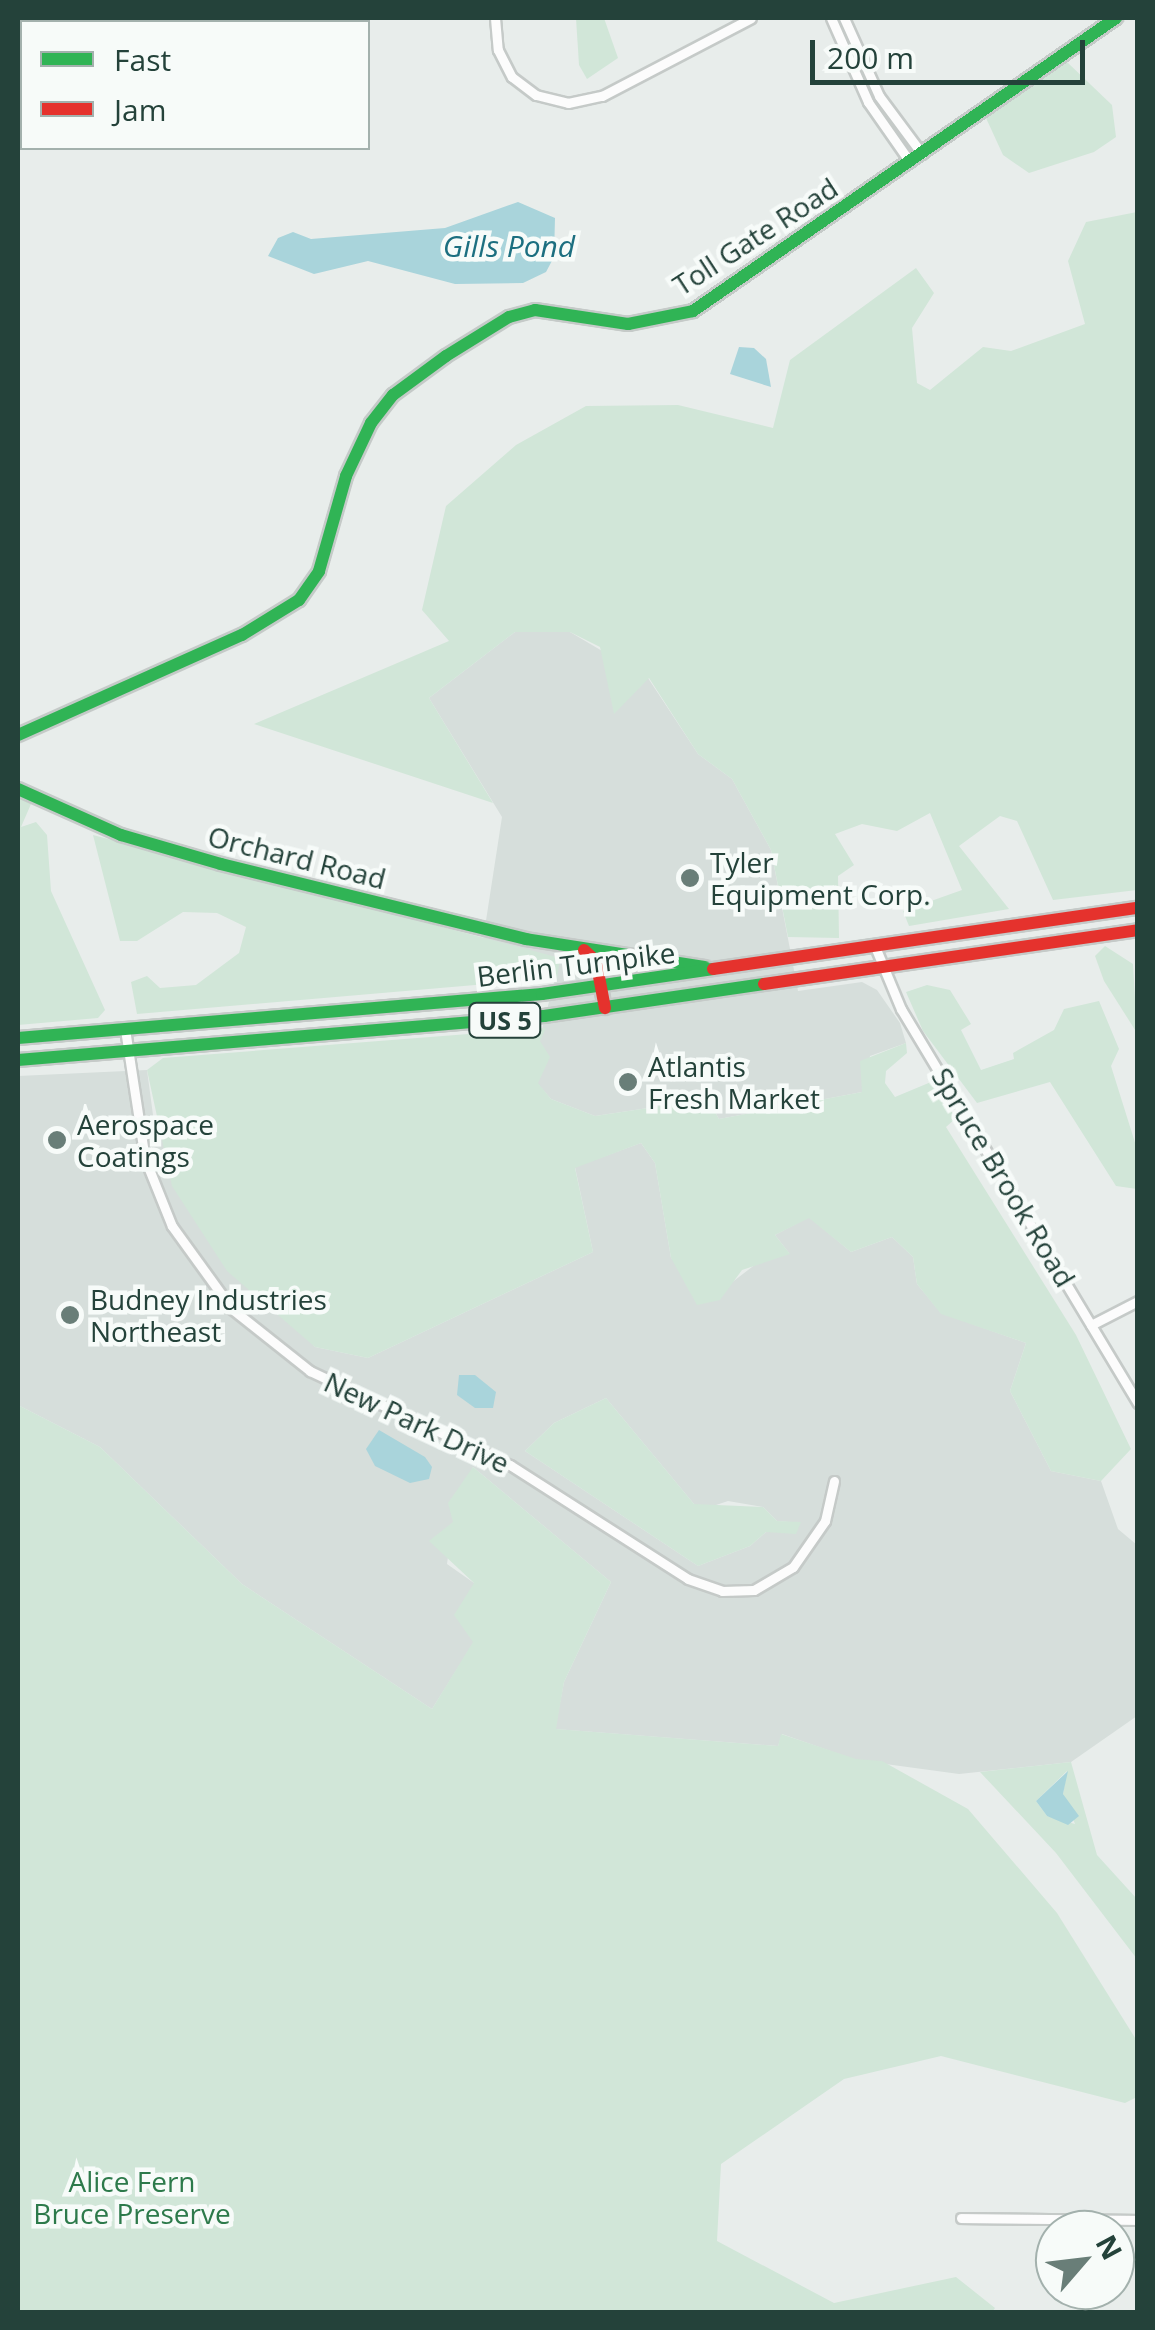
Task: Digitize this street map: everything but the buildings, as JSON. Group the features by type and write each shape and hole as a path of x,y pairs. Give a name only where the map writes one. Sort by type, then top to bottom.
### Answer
{"main road":[{"name":"Toll Gate Road","path":"18,735 286,611 319,571 346,476 371,423 408,383 481,332 535,310 628,324 693,311 1116,18"},
{"name":"Orchard Road","path":"18,789 122,835 202,859 572,947 741,969"},
{"name":"Berlin Turnpike","path":"18,1038 602,987 1138,908"},
{"name":"Berlin Turnpike","path":"18,1060 605,1008 1138,930"},
{"path":"572,947 590,954 605,1008"}],"street":[{"path":"495,18 498,50 512,77 536,96 568,104 602,96 751,18"},
{"path":"830,18 886,129 916,158"},
{"path":"844,18 916,158"},
{"path":"842,46 854,41"},
{"path":"886,129 896,123"},
{"name":"Spruce Brook Road","path":"876,949 881,970 1138,1404"},
{"name":"New Park Drive","path":"125,1029 145,1159 172,1226 232,1309 310,1371 510,1465 688,1580 722,1591 754,1590 793,1567 825,1521 834,1481"},
{"path":"1091,1325 1138,1301"},
{"path":"961,2218 1138,2220"}],"shaded area":[{"path":"515,632 570,632 648,678 698,754 732,779 771,850 798,991 862,982 877,990 900,1023 906,1043 870,1056 862,1092 719,1119 708,1099 595,1116 551,1099 537,1083 539,1041 560,959 483,940 502,817 429,698"},
{"path":"147,1070 155,1130 315,1347 368,1358 593,1252 575,1167 641,1143 655,1163 671,1258 726,1287 761,1260 789,1253 775,1235 809,1217 851,1252 892,1237 913,1257 917,1284 941,1313 1026,1343 1010,1391 1051,1471 1101,1481 1118,1529 1137,1545 1137,1716 1071,1762 959,1774 856,1760 782,1734 778,1746 555,1729 564,1682 611,1582 473,1467 453,1522 447,1564 474,1583 474,1642 432,1709 242,1584 100,1447 18,1405 18,1076","holes":["606,1398 694,1504 704,1509 728,1501 763,1507 777,1521 800,1523 766,1532 750,1546 698,1566 525,1451 554,1423"]}],"green space":[{"path":"576,18 604,18 618,58 587,79 579,65"},
{"path":"1067,62 1112,105 1116,137 1094,152 1029,173 1003,155 986,118"},
{"path":"1137,212 1137,890 1053,900 1017,821 1000,816 959,846 1009,909 909,926 903,911 962,890 930,813 897,831 862,824 835,834 854,865 838,876 839,938 788,937 771,850 732,779 698,754 649,678 614,714 600,647 570,632 515,632 429,698 493,803 254,724 449,641 422,610 446,506 516,445 586,406 678,405 773,428 790,360 916,268 934,293 912,328 917,383 930,390 983,347 1011,351 1085,324 1068,261 1086,222"},
{"path":"18,795 31,804 21,827 36,822 47,835 51,891 105,1010 98,1018 18,1025"},
{"path":"93,835 560,958 557,978 137,1014 131,982 147,976 160,988 196,985 239,953 246,927 217,913 183,912 137,941 120,941"},
{"path":"1105,946 1133,964 1137,1033 1104,981 1095,956"},
{"path":"927,985 950,990 971,1024 961,1030 981,1070 1014,1059 1013,1053 1054,1030 1064,1009 1099,1001 1119,1049 1111,1066 1137,1149 1137,1189 1116,1186 1050,1082 977,1103 923,1031 906,992"},
{"path":"546,1028 540,1041 550,1057 538,1083 551,1099 595,1116 708,1099 719,1119 862,1092 860,1061 906,1043 907,1053 886,1071 885,1083 895,1097 931,1082 956,1118 946,1127 1076,1335 1131,1449 1101,1481 1051,1471 1010,1391 1026,1343 941,1314 917,1284 913,1257 892,1237 851,1252 809,1218 775,1235 790,1254 742,1270 720,1300 697,1305 671,1258 655,1163 641,1143 575,1168 593,1252 368,1358 315,1347 227,1271 172,1186 147,1070 163,1058"},
{"path":"606,1398 694,1504 763,1507 777,1521 801,1522 796,1534 766,1532 750,1546 698,1566 525,1451 554,1423"},
{"name":"Alice Fern Bruce Preserve","path":"18,1405 100,1447 242,1584 432,1709 473,1642 454,1615 474,1583 429,1541 453,1522 448,1503 473,1467 611,1582 564,1682 556,1729 778,1746 781,1734 856,1759 882,1761 968,1809 1057,1913 1137,2041 1137,2097 1125,2103 941,2056 844,2079 721,2164 717,2241 834,2303 956,2277 995,2308 992,2312 18,2312"},
{"path":"1071,1762 1097,1855 1137,1899 1137,1959 1056,1853 980,1772","holes":["1067,1771 1063,1794 1075,1824 1047,1816 1036,1801"]}],"water":[{"name":"Gills Pond","path":"518,202 555,218 554,257 546,272 523,283 455,284 368,261 314,274 268,256 278,238 293,232 311,239 445,228"},
{"path":"739,347 754,348 766,359 771,387 730,374"},
{"path":"459,1375 475,1375 496,1392 493,1408 475,1408 457,1395"},
{"path":"379,1430 425,1457 432,1467 429,1479 410,1483 375,1466 366,1449"},
{"path":"1068,1771 1063,1794 1079,1816 1068,1825 1047,1816 1036,1801"}],"traffic: fast":[{"path":"18,735 242,635 299,600 319,571 346,476 371,423 393,395 446,356 509,317 535,310 628,324 693,311 1116,18"},
{"path":"18,789 121,835 221,864 526,939 705,967"},
{"path":"18,1038 542,994 713,969"},
{"path":"18,1060 544,1016 764,984"}],"traffic: jam":[{"path":"713,969 1138,908"},
{"path":"764,984 1138,930"},
{"path":"584,950 596,961 605,1008"}],"place":[{"name":"Tyler Equipment Corp.","path":"690,878"},
{"name":"Atlantis Fresh Market","path":"628,1082"},
{"name":"Aerospace Coatings","path":"57,1140"},
{"name":"Budney Industries Northeast","path":"70,1315"}]}
